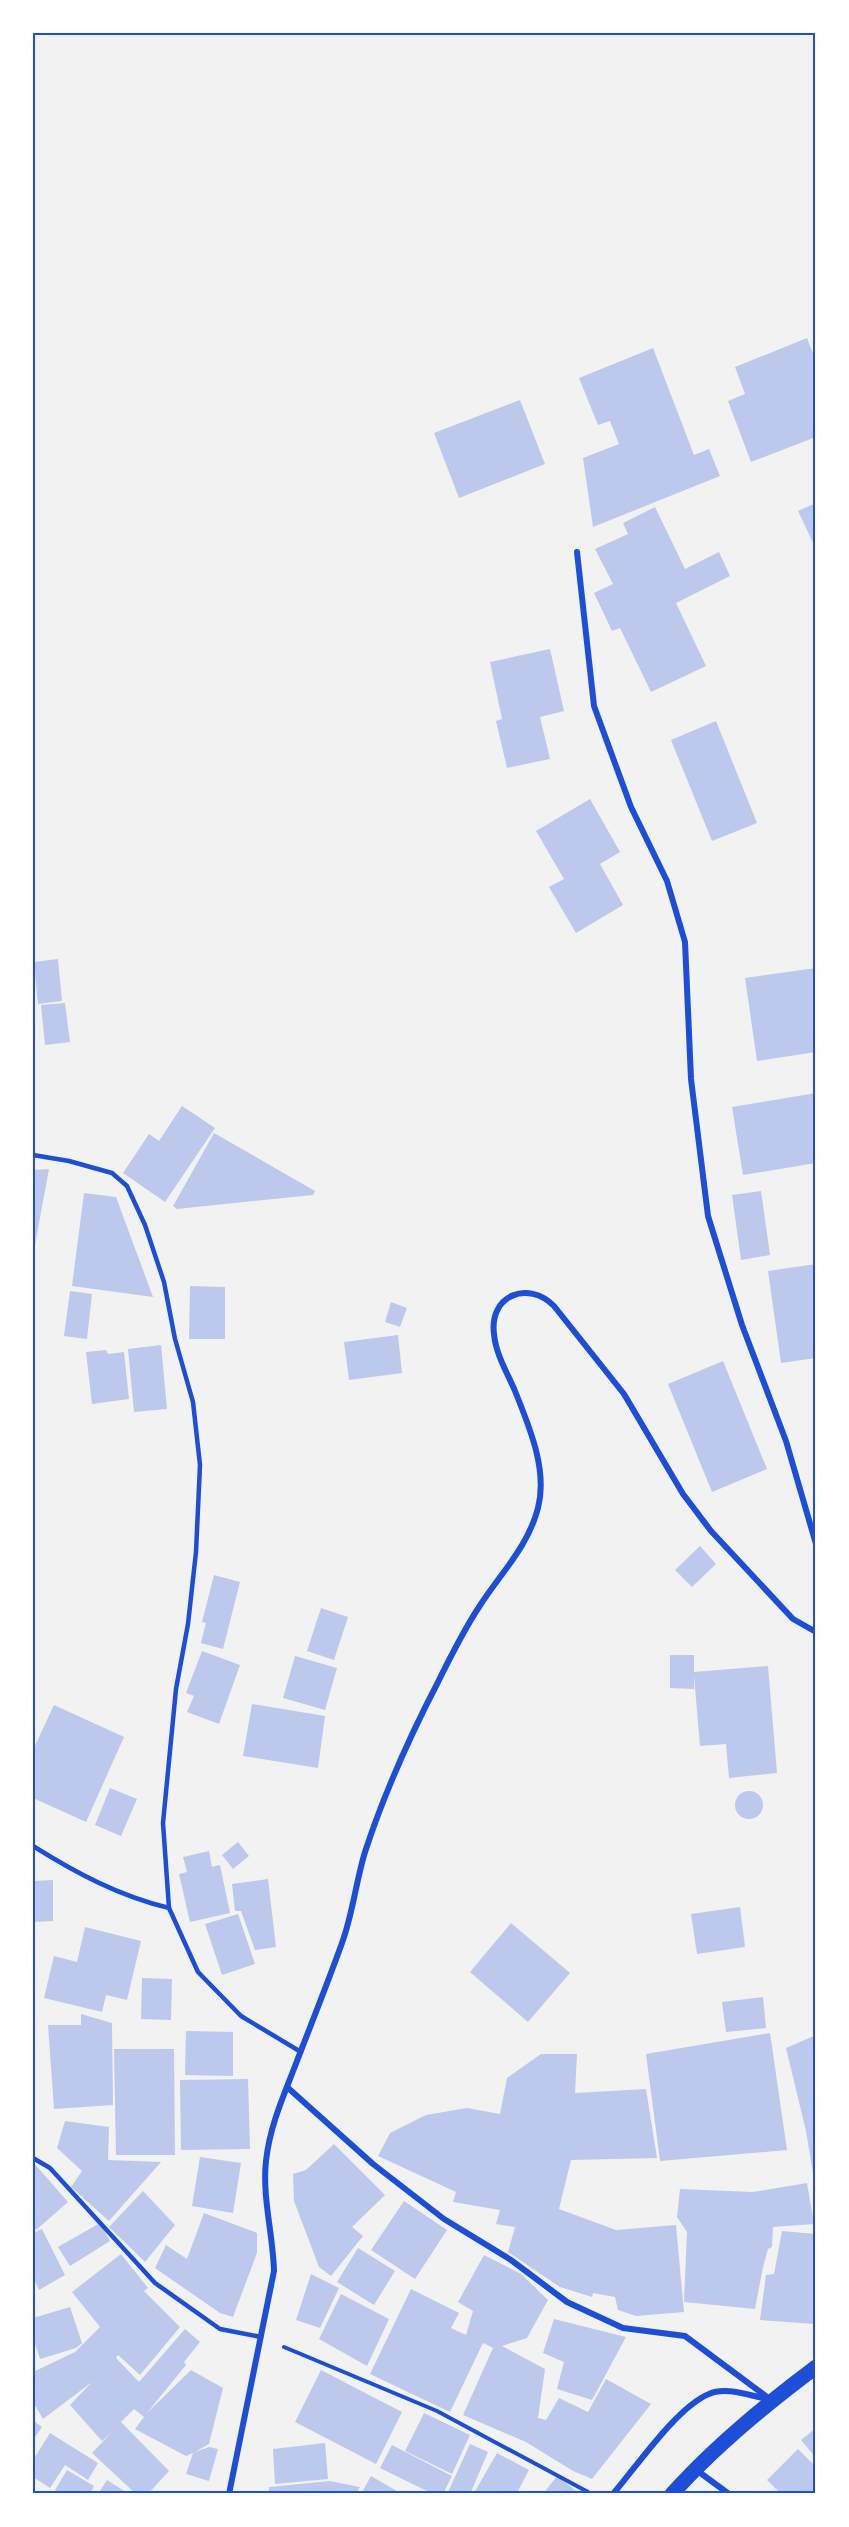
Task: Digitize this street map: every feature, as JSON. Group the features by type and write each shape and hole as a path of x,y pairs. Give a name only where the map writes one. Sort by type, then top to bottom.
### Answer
{"main road":[{"path":"672,2494 694,2469 771,2400 816,2367"}],"street":[{"path":"577,552 594,706 631,807 667,881 686,942 691,1079 708,1216 742,1325 786,1441 816,1544"},
{"path":"229,2494 274,2271 273,2235 266,2201 266,2163 273,2121 344,1938 365,1853 403,1756 437,1684 478,1607 529,1536 539,1505 541,1472 530,1434 498,1354 493,1333 494,1319 499,1306 508,1297 519,1293 534,1292 546,1298 554,1306 624,1394 683,1494 711,1532 793,1619 816,1632"},
{"path":"287,2088 408,2192 444,2219 511,2260 567,2302 623,2328 685,2336 771,2400"},
{"path":"613,2494 684,2410 710,2393 727,2391 771,2400"},
{"path":"694,2469 729,2494"}],"lane":[{"path":"33,1155 69,1161 112,1173 127,1186 145,1225 164,1282 175,1339 194,1402 200,1466 196,1552 188,1624 176,1689 163,1823 169,1908 198,1972 241,2016 301,2052"},
{"path":"33,1846 69,1869 132,1899 169,1908"},
{"path":"33,2158 50,2168 155,2283 220,2329 261,2337"}],"path":[{"path":"261,2337 437,2411 592,2494"}],"building":[{"path":"807,338 816,361 816,437 751,462 728,401 745,394 735,367"},
{"path":"653,348 694,455 709,449 720,476 593,527 583,458 619,444 610,421 598,425 579,378"},
{"path":"520,400 545,464 459,498 434,433"},
{"path":"816,503 816,549 798,511"},
{"path":"655,507 685,569 719,552 730,576 676,603 706,666 651,692 620,628 612,631 594,593 613,584 595,549 628,534 623,523"},
{"path":"550,649 564,711 540,717 550,759 507,768 496,721 502,719 490,662"},
{"path":"716,721 757,823 712,841 671,740"},
{"path":"590,799 620,852 600,864 623,905 576,933 549,887 564,879 536,831"},
{"path":"58,959 62,1001 38,1004 34,962"},
{"path":"816,968 816,1052 757,1061 745,978"},
{"path":"65,1003 70,1042 45,1045 41,1005"},
{"path":"816,1093 816,1163 743,1175 732,1107"},
{"path":"182,1106 215,1128 165,1202 123,1173 149,1134 159,1141"},
{"path":"214,1133 315,1191 313,1195 177,1209 173,1206"},
{"path":"49,1169 34,1250 33,1250 33,1170"},
{"path":"761,1191 770,1255 741,1260 732,1195"},
{"path":"84,1193 116,1197 153,1297 72,1286"},
{"path":"816,1264 816,1358 781,1363 768,1271"},
{"path":"190,1286 225,1287 225,1339 189,1339"},
{"path":"70,1291 92,1294 87,1339 64,1336"},
{"path":"391,1302 407,1308 400,1327 385,1322"},
{"path":"398,1335 402,1373 349,1380 344,1342"},
{"path":"161,1345 167,1409 134,1412 128,1349"},
{"path":"106,1350 108,1354 124,1352 129,1399 92,1404 86,1352"},
{"path":"723,1361 767,1469 712,1492 668,1384"},
{"path":"700,1546 716,1564 692,1587 675,1570"},
{"path":"214,1575 240,1582 223,1649 201,1643 206,1623 202,1622"},
{"path":"321,1608 348,1617 334,1660 307,1651"},
{"path":"202,1651 240,1665 219,1724 187,1712 194,1696 186,1693"},
{"path":"670,1655 694,1655 694,1672 768,1666 777,1773 729,1778 726,1744 700,1746 694,1676 694,1689 670,1688"},
{"path":"295,1656 337,1668 325,1710 283,1698"},
{"path":"252,1704 325,1716 318,1768 243,1756"},
{"path":"54,1705 124,1737 86,1822 33,1798 33,1750"},
{"path":"110,1788 137,1799 121,1836 95,1825"},
{"path":"749,1791 759,1795 763,1805 759,1815 749,1819 739,1815 735,1805 739,1795"},
{"path":"238,1842 249,1856 233,1869 222,1855"},
{"path":"209,1851 212,1867 220,1865 230,1913 190,1922 179,1874 187,1872 183,1857"},
{"path":"268,1879 276,1947 255,1950 241,1911 235,1911 232,1884"},
{"path":"53,1880 53,1921 33,1922 33,1881"},
{"path":"740,1907 745,1947 697,1954 691,1914"},
{"path":"238,1914 255,1964 222,1975 205,1924"},
{"path":"511,1923 570,1973 528,2022 470,1972"},
{"path":"85,1927 141,1941 127,2000 106,1995 102,2012 44,1998 54,1956 77,1962"},
{"path":"142,1978 172,1979 171,2020 141,2019"},
{"path":"763,1997 766,2028 726,2032 722,2002"},
{"path":"81,2014 112,2023 113,2105 54,2109 48,2025 81,2025"},
{"path":"186,2031 233,2032 233,2076 185,2075"},
{"path":"770,2033 787,2150 660,2161 646,2054"},
{"path":"816,2035 815,2185 806,2131 786,2048"},
{"path":"114,2049 174,2049 175,2155 116,2155"},
{"path":"541,2054 577,2054 575,2093 646,2089 657,2158 571,2160 559,2209 616,2230 676,2225 684,2312 636,2316 618,2310 615,2297 593,2293 592,2297 560,2287 508,2252 515,2227 496,2224 500,2210 453,2202 456,2192 378,2156 390,2133 426,2115 467,2108 500,2114 507,2078"},
{"path":"248,2079 250,2149 181,2150 180,2080"},
{"path":"65,2121 109,2127 108,2160 161,2162 109,2221 71,2187 82,2171 57,2148"},
{"path":"334,2144 385,2195 352,2227 363,2236 331,2276 319,2267 294,2201 293,2174 306,2170"},
{"path":"200,2157 241,2163 233,2213 192,2206"},
{"path":"33,2162 68,2202 36,2230 33,2226"},
{"path":"807,2183 814,2224 773,2227 772,2247 768,2249 763,2267 755,2309 684,2302 687,2232 677,2217 680,2189 753,2192"},
{"path":"143,2191 175,2225 145,2262 109,2227"},
{"path":"404,2201 447,2230 415,2279 371,2250"},
{"path":"204,2213 257,2233 257,2253 233,2317 220,2313 155,2268 166,2245 187,2259"},
{"path":"100,2223 110,2241 70,2266 58,2247"},
{"path":"42,2229 65,2275 39,2290 33,2277 33,2233"},
{"path":"782,2231 816,2234 814,2324 760,2320 766,2275 774,2274"},
{"path":"358,2248 395,2271 374,2305 337,2282"},
{"path":"121,2254 148,2288 144,2291 180,2327 140,2375 118,2355 116,2358 139,2382 185,2329 200,2342 184,2362 186,2365 147,2413 191,2370 223,2388 209,2444 195,2452 209,2447 218,2449 209,2481 186,2474 193,2453 186,2456 135,2429 144,2417 134,2409 121,2422 169,2471 148,2494 136,2494 92,2453 112,2432 102,2441 70,2405 92,2382 43,2419 33,2402 33,2372 75,2352 100,2327 72,2292"},
{"path":"484,2255 521,2274 548,2300 527,2338 502,2346 545,2369 538,2418 546,2420 559,2398 588,2412 606,2379 651,2404 592,2479 573,2471 526,2442 463,2415 493,2348 483,2343 450,2412 370,2374 411,2289 459,2313 451,2328 466,2335 473,2311 458,2302"},
{"path":"311,2274 339,2288 320,2328 296,2320"},
{"path":"341,2294 389,2319 367,2366 319,2339"},
{"path":"70,2307 82,2343 76,2348 40,2359 33,2337 33,2318"},
{"path":"554,2319 626,2337 592,2400 557,2389 564,2362 543,2353"},
{"path":"321,2370 402,2412 376,2464 295,2422"},
{"path":"424,2413 470,2435 452,2474 405,2451"},
{"path":"33,2420 42,2427 33,2440"},
{"path":"816,2428 816,2458 801,2440"},
{"path":"50,2433 98,2463 88,2480 65,2465 50,2488 33,2477 33,2460"},
{"path":"325,2443 328,2479 275,2484 273,2449"},
{"path":"470,2444 488,2452 470,2494 452,2494 448,2492"},
{"path":"392,2445 452,2476 443,2494 433,2494 380,2468"},
{"path":"798,2449 816,2467 816,2494 781,2494 767,2480"},
{"path":"497,2453 529,2470 518,2491 522,2494 474,2493"},
{"path":"67,2470 94,2486 90,2494 62,2494 55,2490"},
{"path":"371,2476 402,2494 361,2494"},
{"path":"557,2476 580,2494 543,2494"},
{"path":"107,2480 129,2494 98,2494"},
{"path":"330,2481 360,2487 356,2494 269,2494 269,2487"}]}
